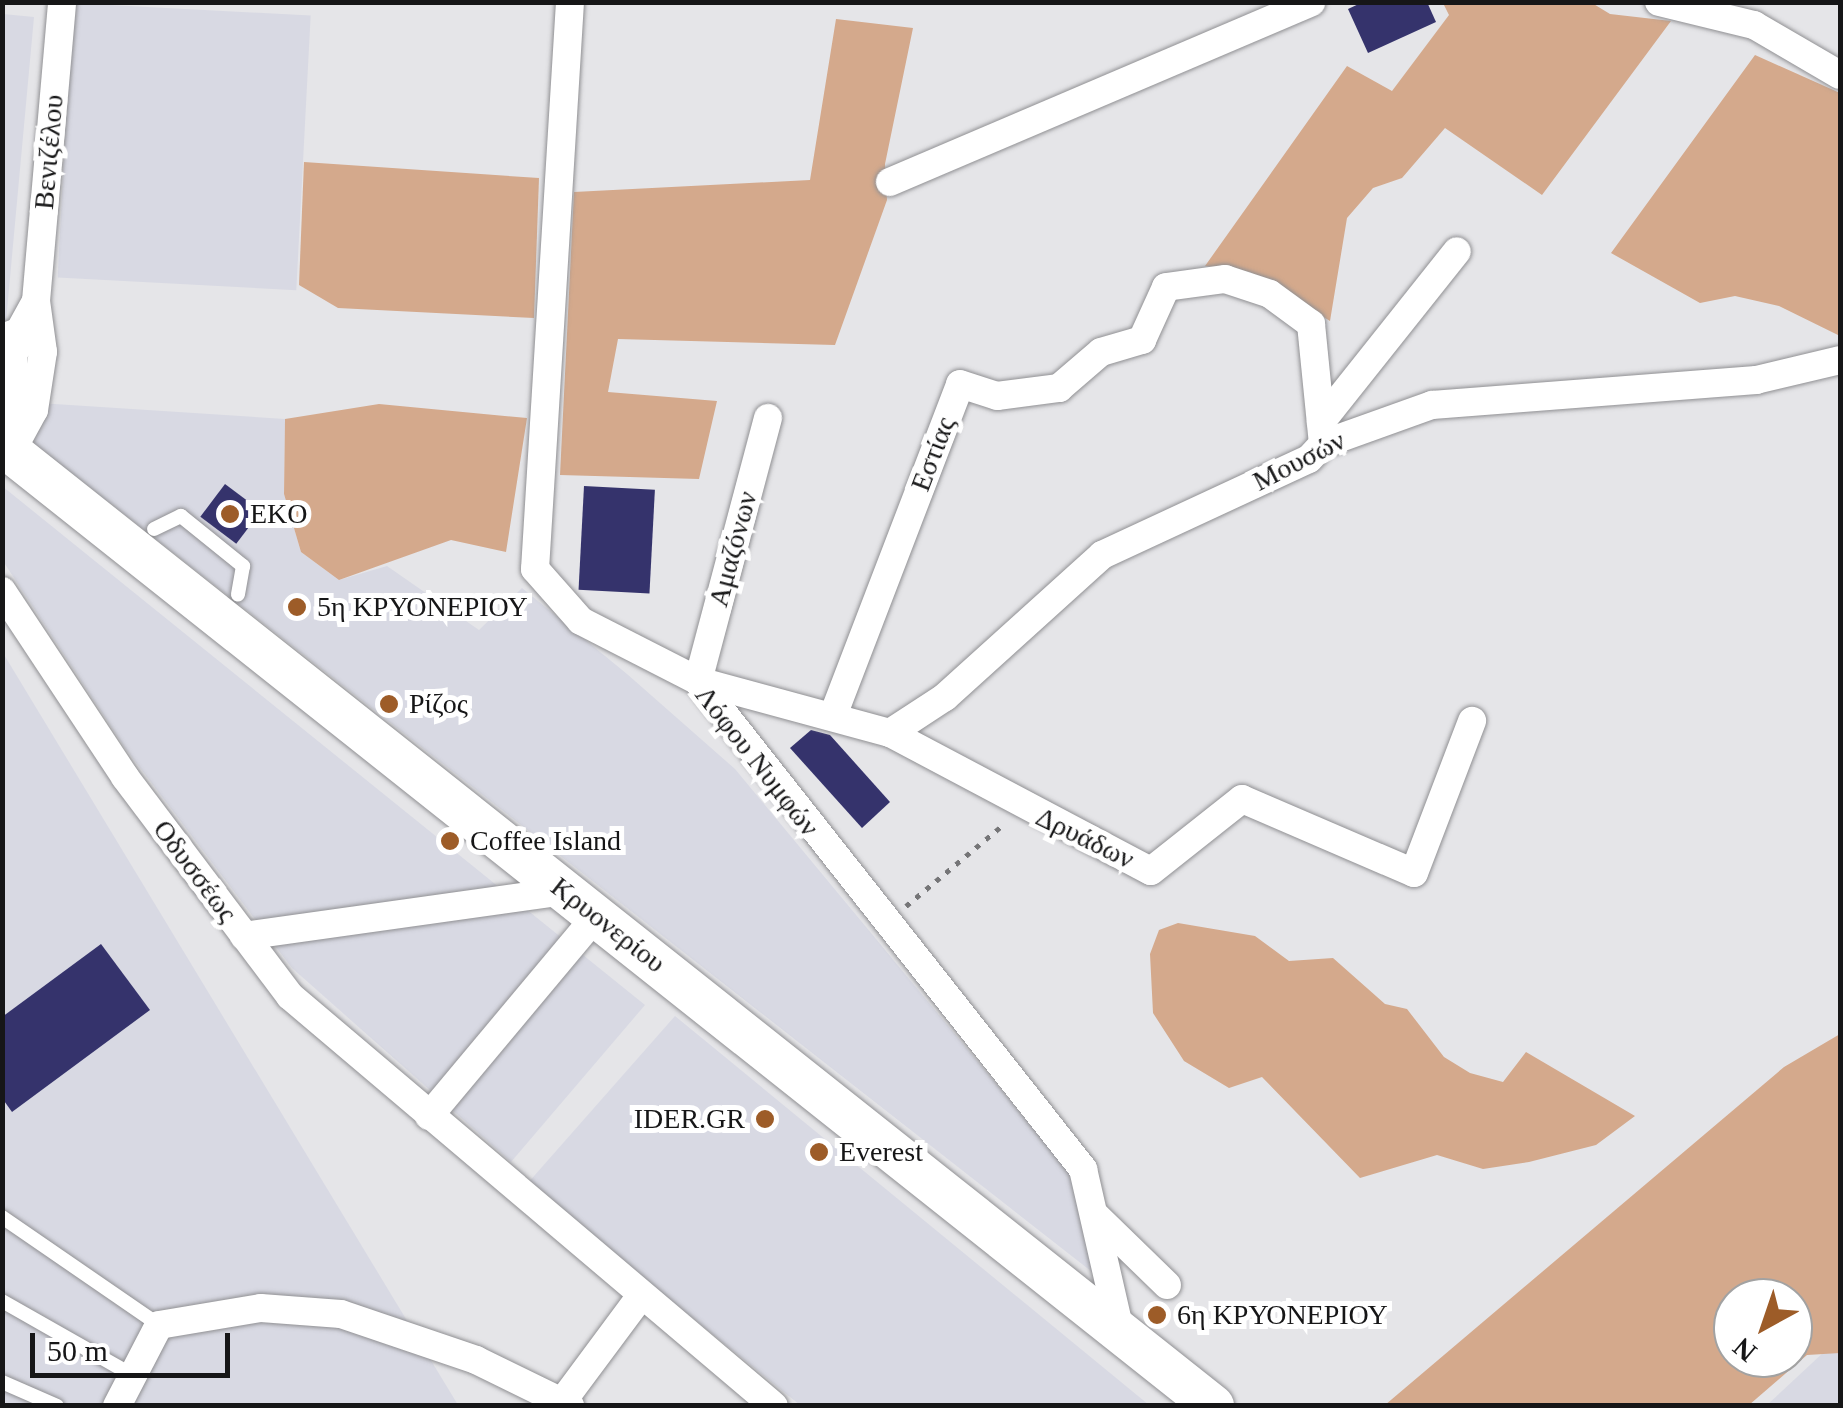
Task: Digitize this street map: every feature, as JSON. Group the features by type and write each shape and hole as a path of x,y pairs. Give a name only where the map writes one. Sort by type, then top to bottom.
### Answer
{"main road":[{"name":"Κρυονερίου","path":"5,452 581,903 1213,1406"}],"street":[{"name":"Βενιζέλου","path":"5,452 34,410 43,352 36,301 62,2"},
{"name":"Λόφου Νυμφών","path":"570,2 536,570 581,620 698,680 889,928 1083,1169 1120,1332"},
{"path":"890,182 1311,2"},
{"path":"1658,2 1754,24 1840,75"},
{"path":"1322,433 1457,251"},
{"name":"Εστίας","path":"834,713 960,384 996,396 1039,393 1080,377 1101,352 1142,340 1153,304 1187,279 1270,294 1311,324 1322,433"},
{"name":"Βενιζέλου","path":"5,452 8,346 36,301"},
{"name":"Μουσών","path":"890,733 945,698 1102,554 1310,458 1322,433 1432,404 1756,380 1840,360"},
{"name":"Αμαζόνων","path":"698,680 768,418"},
{"name":"Οδυσσέως","path":"2,591 290,996 640,1297 774,1406"},
{"name":"Δρυάδων","path":"698,680 834,713 890,733 1027,810 1151,871 1242,799 1414,873 1472,721"},
{"path":"244,936 581,903"},
{"path":"429,1116 581,903"},
{"path":"1096,1216 1167,1286"},
{"path":"116,1406 158,1325 261,1308 341,1314 476,1360 566,1404 640,1297"}],"lane":[{"path":"154,530 181,516 243,566 238,595"},
{"path":"2,1217 158,1325"},
{"path":"2,1301 132,1375"},
{"path":"2,1382 56,1406"}],"path":[{"path":"889,928 968,846 1027,810"}],"shaded area":[{"path":"72,3 311,16 296,290 58,278"},
{"path":"1443,3 1592,3 1610,14 1671,21 1542,195 1445,128 1402,178 1373,188 1347,218 1330,321 1250,272 1205,266 1347,66 1392,91 1449,15"},
{"path":"3,14 34,17 3,354"},
{"path":"836,19 913,28 885,164 887,200 835,345 618,339 608,392 717,401 699,479 560,475 574,192 810,180"},
{"path":"1755,55 1840,93 1840,336 1779,306 1735,296 1700,303 1611,253"},
{"path":"304,162 539,178 534,318 338,308 299,285"},
{"path":"39,403 285,419 284,494 301,552 339,580 387,566 479,630 522,588 627,674 735,769 1070,1173 1096,1275 33,443"},
{"path":"379,404 527,418 506,552 451,540 339,580 301,552 284,494 285,419"},
{"path":"2,486 645,1005 511,1162 292,968 125,748 3,561"},
{"path":"3,653 458,1405 3,1405"},
{"path":"1178,923 1255,936 1289,961 1333,958 1385,1004 1407,1009 1444,1057 1470,1073 1503,1082 1526,1052 1635,1116 1596,1145 1529,1162 1483,1169 1437,1155 1360,1178 1262,1077 1229,1088 1184,1061 1153,1013 1150,954 1159,930"},
{"path":"675,1016 1149,1405 800,1405 527,1184"},
{"path":"1840,1034 1840,1353 1813,1355 1813,1278 1713,1278 1713,1378 1780,1378 1749,1405 1385,1405 1784,1067"},
{"path":"1840,1337 1840,1405 1767,1405 1796,1378 1813,1378 1813,1362"}],"building":[{"path":"1363,2 1427,2 1436,22 1368,53 1348,9"},
{"name":"EKO","path":"225,484 261,511 236,544 200,517"},
{"path":"584,486 655,490 649,594 579,590"},
{"path":"811,730 830,735 890,802 862,828 790,748"},
{"path":"101,944 150,1010 12,1112 2,1098 2,1017"}],"place":[{"name":"EKO","path":"230,514"},
{"name":"5η ΚΡΥΟΝΕΡΙΟΥ","path":"297,607"},
{"name":"Ρίζος","path":"389,704"},
{"name":"Coffee Island","path":"450,841"},
{"name":"IDER.GR","path":"765,1119"},
{"name":"Everest","path":"819,1152"},
{"name":"6η ΚΡΥΟΝΕΡΙΟΥ","path":"1157,1315"}]}
